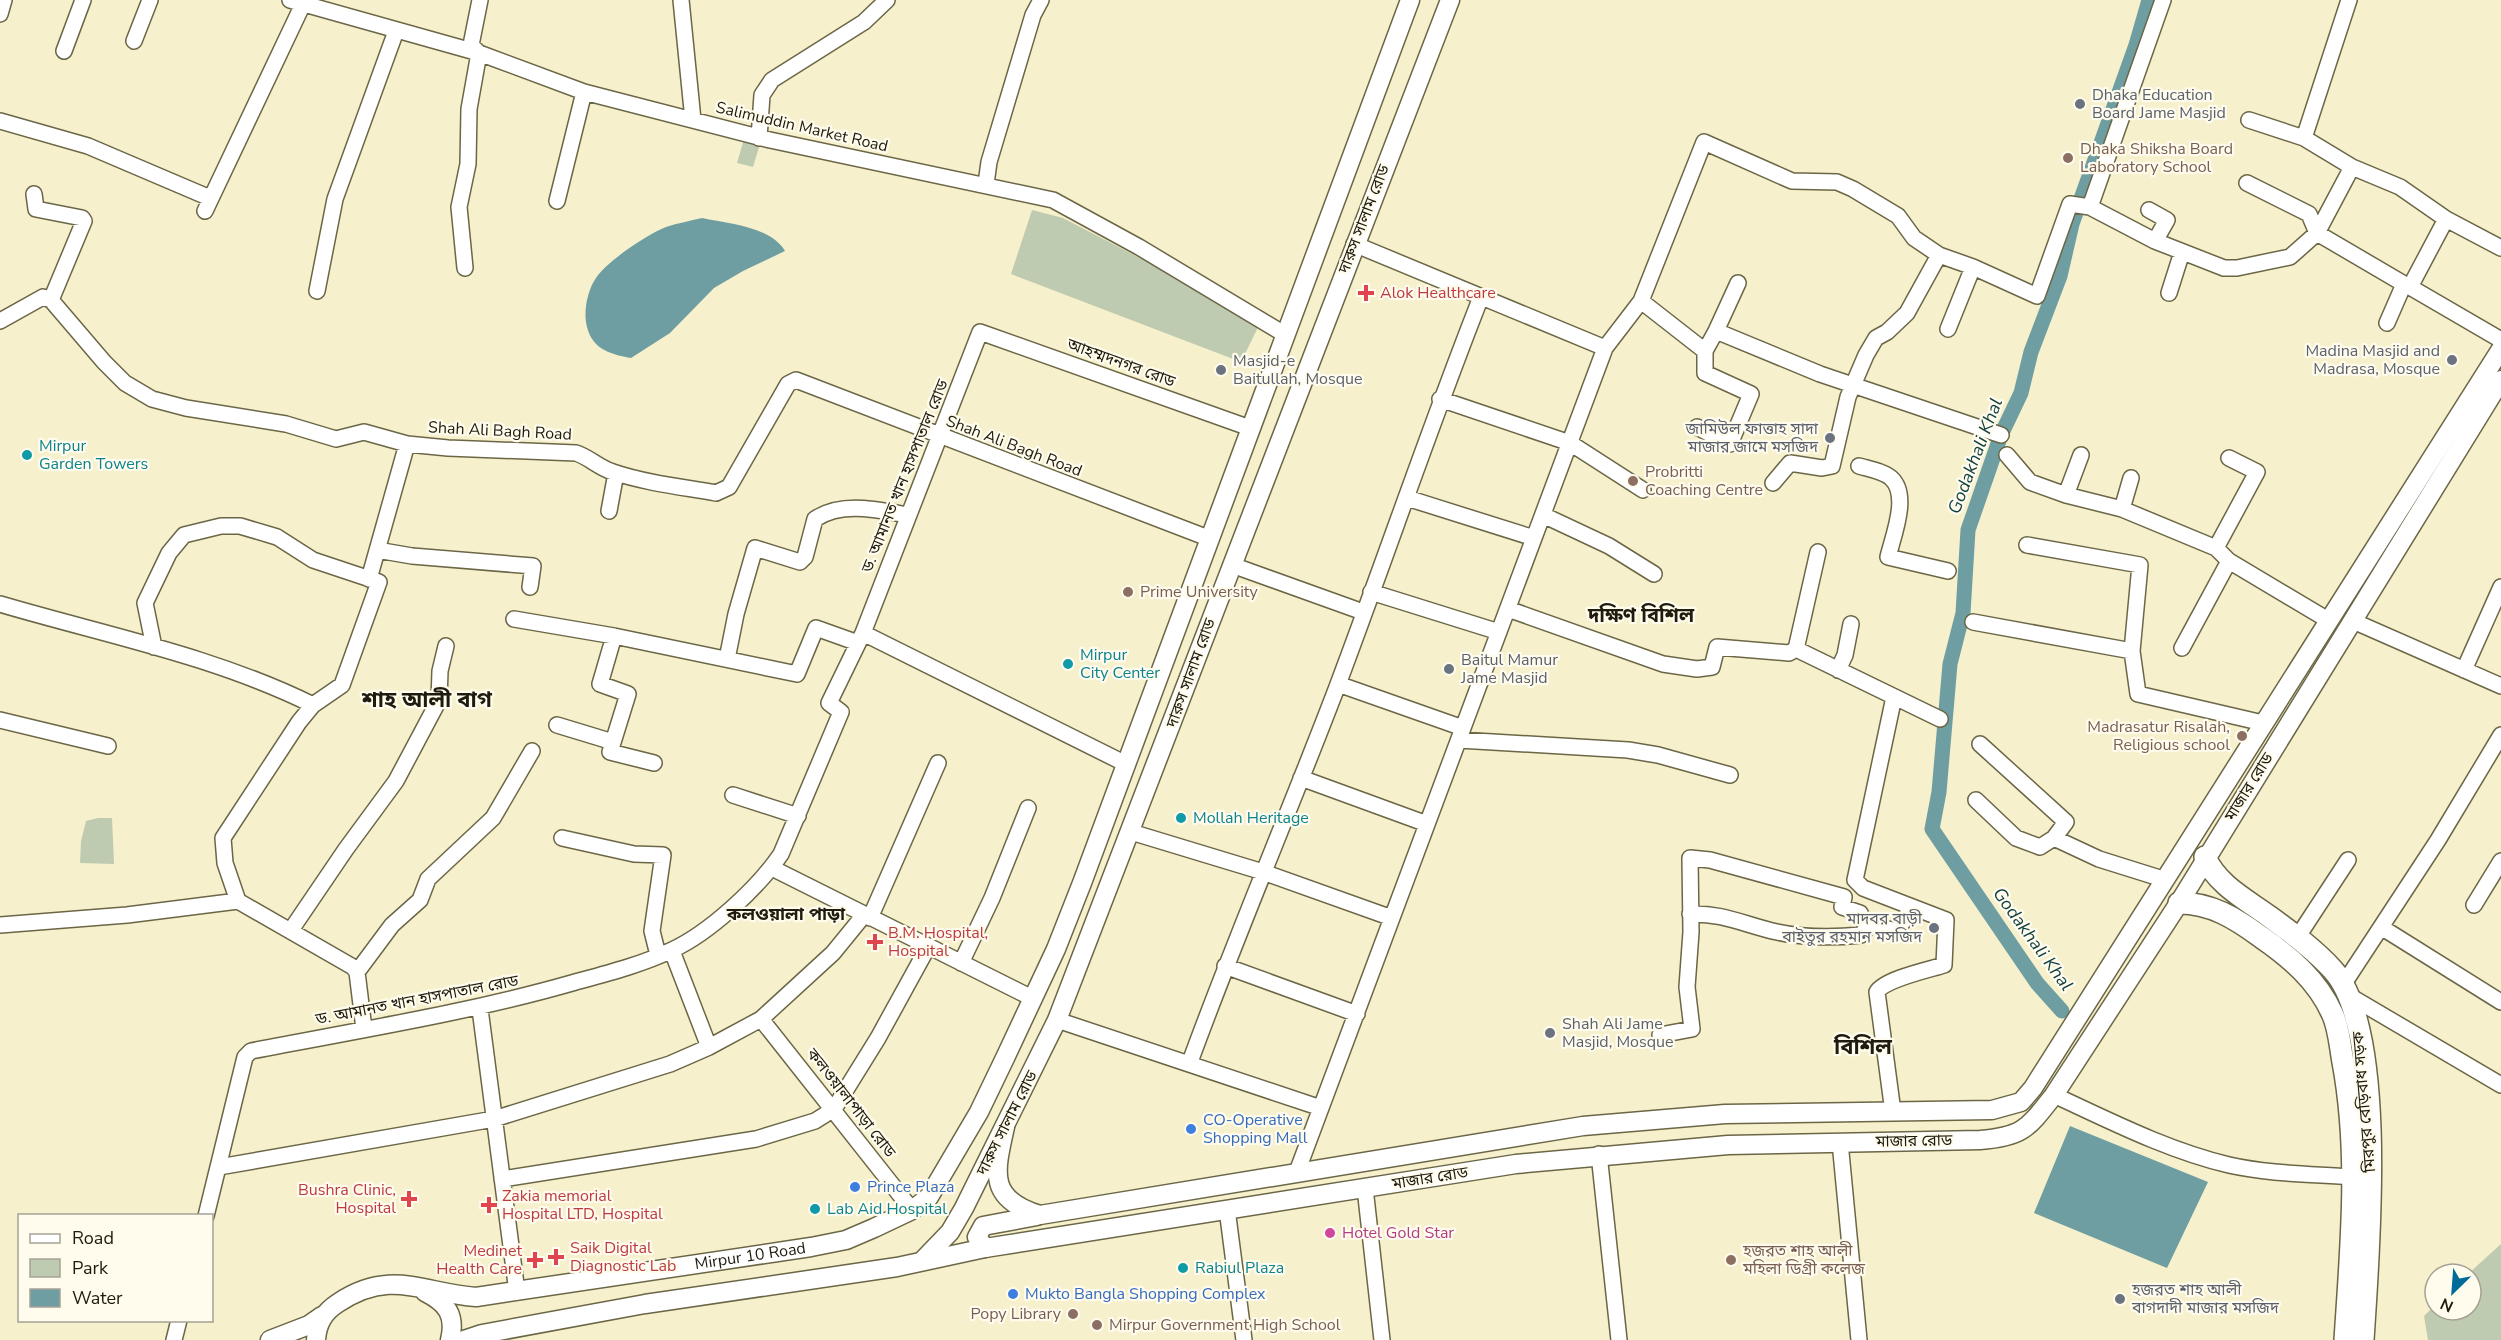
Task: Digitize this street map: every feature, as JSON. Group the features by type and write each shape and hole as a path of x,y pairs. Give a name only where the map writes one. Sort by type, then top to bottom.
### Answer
{"highway":[{"name":"মিরপুর বেড়িবাধ সড়ক","path":"2197,851 2215,876 2297,938 2334,971 2345,990 2358,1026 2367,1090 2345,1340"},
{"path":"2211,906 2225,883"},
{"name":"মিরপুর বেড়িবাধ সড়ক","path":"2178,903 2211,906 2266,940 2310,978 2333,1014 2359,1171 2363,1340"},
{"path":"2337,1032 2358,1026"}],"main road":[{"name":"দারুস সালাম রোড","path":"912,1210 929,1197 941,1182 979,1112 1065,927 1410,0"},
{"name":"দারুস সালাম রোড","path":"922,1260 950,1232 1057,1020 1131,832 1354,244 1450,0"},
{"name":"মাজার রোড","path":"922,1260 1227,1209 1516,1164 1599,1154 1728,1145 1996,1139 2014,1136 2035,1119 2054,1095 2178,903 2197,851 2263,723 2501,349"},
{"name":"মাজার রোড","path":"985,1248 977,1237 983,1226 1583,1126 1725,1114 1992,1110 2021,1102 2033,1088 2162,886 2197,851 2353,621 2500,384"},
{"path":"1205,546 1235,557"},
{"path":"2331,616 2353,621"},
{"path":"2162,886 2178,903"},
{"path":"2021,1102 2035,1119"},
{"path":"1992,1110 1996,1139"},
{"path":"1836,1113 1840,1142"},
{"path":"1725,1114 1728,1145"},
{"path":"1005,1127 998,1169 1003,1194 1010,1202 1040,1215"},
{"path":"1223,1185 1227,1209"},
{"name":"Mirpur 10 Road","path":"406,1284 476,1297 517,1292 846,1240 912,1210"},
{"name":"Mirpur 10 Road","path":"464,1340 482,1334 645,1304 897,1267 922,1260"},
{"path":"270,1340 309,1325 345,1298 362,1290 406,1284 434,1296 446,1305 452,1313 450,1340"},
{"path":"316,1340 316,1330 322,1316"}],"street":[{"path":"0,14 4,0"},
{"path":"64,51 83,0"},
{"path":"134,41 150,0"},
{"path":"465,268 459,207 468,164 469,109 478,53 471,45 480,0"},
{"path":"681,0 693,120"},
{"path":"759,138 762,94 772,80 864,22 887,0"},
{"path":"986,184 989,162 1033,15 1041,0"},
{"path":"2088,207 2163,0"},
{"path":"2304,138 2349,0"},
{"path":"0,121 88,146 208,205 297,2"},
{"name":"Salimuddin Market Road","path":"297,2 330,6 396,31 478,53 584,92 759,138 924,174 986,184 1053,200 1139,247 1284,334"},
{"path":"317,291 335,199 396,31"},
{"path":"557,201 584,92"},
{"path":"2249,120 2304,138 2352,168 2373,174 2400,188 2446,219 2501,248"},
{"path":"1298,1172 1605,348 1641,301 1704,142 1792,181 1837,182 1853,189 1898,216 1914,238 1939,255 1973,267 2037,297 2070,204 2088,207 2182,252 2224,268 2237,268 2290,257 2317,233 2352,168"},
{"path":"2247,183 2309,214 2317,233 2501,340"},
{"path":"0,321 43,297 51,300 84,221 82,218 36,209 34,194"},
{"path":"2149,210 2167,220 2155,241"},
{"path":"2387,323 2446,219"},
{"path":"1354,244 1605,348"},
{"path":"2169,294 2182,252"},
{"path":"1773,483 1786,467 1794,462 1822,468 1832,466 1852,385 1875,338 1887,332 1906,313 1933,270 1939,255"},
{"path":"1948,329 1973,267"},
{"path":"1697,427 1730,444 1751,394 1705,373 1705,351 1738,282"},
{"path":"1190,1062 1225,966 1338,684 1407,498 1440,399 1481,297"},
{"name":"Shah Ali Bagh Road","path":"51,300 125,383 152,399 186,408 286,424 336,439 364,432 407,444 448,448 576,453 616,473 716,493 723,492 733,482 788,384 796,380 1205,546"},
{"path":"1641,301 1705,351"},
{"path":"1716,331 1852,385 2001,435"},
{"name":"আহম্মদনগর রোড","path":"980,332 1250,428"},
{"name":"ড. আমানত খান হাসপাতাল রোড","path":"206,1214 245,1057 251,1052 480,1009 600,975 665,953 722,915 772,868 798,816 841,712 829,703 860,638 980,332"},
{"path":"1440,399 1570,443 1643,490"},
{"path":"369,579 407,444"},
{"path":"2007,455 2030,482 2066,495 2122,509 2216,548 2229,561 2331,616"},
{"path":"2066,495 2081,455"},
{"path":"2216,548 2257,472 2229,458"},
{"path":"1859,466 1890,477 1897,486 1900,505 1888,557 1948,571"},
{"path":"609,511 616,473"},
{"path":"2122,509 2132,478"},
{"path":"1407,498 1534,538"},
{"path":"727,659 736,614 755,548 800,562 805,557 815,519 823,514 859,508 907,515"},
{"path":"1543,514 1609,546 1654,574"},
{"path":"154,647 145,603 169,553 184,535 221,525 240,526 277,537 313,560 379,582 342,685 313,705 299,722 223,838 225,863 238,901"},
{"path":"2027,545 2140,565 2132,651 2138,693 2263,723"},
{"path":"377,549 412,556 533,566 530,587"},
{"path":"1797,649 1818,552"},
{"path":"1235,557 1363,612"},
{"path":"2182,648 2229,561"},
{"path":"2464,670 2501,587"},
{"path":"1371,591 1499,632"},
{"path":"0,604 242,674 313,705"},
{"path":"1508,609 1675,666 1697,669 1712,667 1718,647 1789,653 1797,649"},
{"path":"514,619 614,636 797,674 816,628 860,638 1126,764"},
{"path":"2353,621 2501,686"},
{"path":"1973,622 2132,651"},
{"path":"1838,670 1845,655 1851,624"},
{"path":"614,636 600,684 628,694 610,752 654,763"},
{"path":"291,930 408,760 439,700 440,671 446,646"},
{"path":"1797,649 1940,719"},
{"path":"1338,684 1461,734 1628,750 1658,755 1730,774"},
{"path":"1893,1112 1877,992 1889,983 1944,965 1946,928 1946,920 1863,888 1855,880 1894,697"},
{"path":"0,720 108,746"},
{"path":"557,725 614,742"},
{"path":"2501,735 2381,927 2345,990 2501,1085"},
{"path":"1976,800 2016,838 2040,847 2055,838 2066,822 1980,744"},
{"path":"357,972 392,925 420,900 428,879 493,818 532,752"},
{"path":"219,1167 494,1119 635,1077 709,1047 760,1019 833,953 867,916 938,763"},
{"path":"1301,778 1427,824"},
{"path":"733,795 798,816"},
{"path":"961,963 992,898 1028,808"},
{"path":"1131,832 1263,872 1392,918"},
{"path":"562,838 634,854 663,855 652,931 665,953 709,1047"},
{"path":"2055,838 2162,886"},
{"path":"1660,1035 1692,1029 1687,987 1690,858 1710,860 1844,897 1842,907 1860,913 1864,922 1870,925 1897,931 1901,929 1906,915"},
{"path":"2297,938 2348,860"},
{"path":"2474,905 2501,861"},
{"path":"772,868 1032,998"},
{"path":"0,924 127,915 238,901 348,962 357,972 364,1029"},
{"path":"1690,914 1716,914 1776,932 1818,938 1861,935 1870,925"},
{"path":"2381,927 2501,1002"},
{"path":"502,1179 756,1139 814,1121 834,1109 878,1038 928,947"},
{"path":"1225,966 1357,1014"},
{"path":"480,1009 517,1292"},
{"name":"কলওয়ালাপাড়া রোড","path":"760,1019 834,1109 912,1210"},
{"path":"1057,1020 1190,1062 1321,1108"},
{"path":"2054,1095 2156,1140 2229,1165 2274,1172 2359,1171"},
{"path":"1840,1142 1859,1340"},
{"path":"1599,1154 1619,1340"},
{"path":"1365,1188 1382,1340"},
{"path":"1227,1209 1244,1340"},
{"path":"174,1340 178,1322"}],"green space":[{"path":"744,139 760,144 753,167 737,163"},
{"path":"1032,210 1063,218 1261,321 1241,362 1011,274"},
{"path":"112,818 114,864 80,863 81,841 86,821"},
{"path":"2501,1244 2501,1340 2428,1340 2425,1322 2483,1322 2481,1262"}],"water":[{"path":"702,218 759,231 770,236 785,251 714,288 670,333 631,358 608,352 596,344 588,331 586,305 593,283 601,271 628,249 666,227"},
{"path":"2070,1126 2208,1182 2167,1268 2034,1213"}],"waterway":[{"name":"Godakhali Khal","path":"2062,1011 2037,983 1932,829 1939,792 1950,664 1963,613 1968,530 2001,435 2021,393 2031,352 2060,276 2072,224 2136,45 2149,0"}],"place":[{"name":"Dhaka Education Board Jame Masjid","path":"2080,104"},
{"name":"Dhaka Shiksha Board Laboratory School","path":"2068,158"},
{"name":"Alok Healthcare","path":"1366,293"},
{"name":"Madina Masjid and Madrasa, Mosque","path":"2452,360"},
{"name":"Masjid-e Baitullah, Mosque","path":"1221,370"},
{"name":"জামিউল ফাত্তাহ সাদা মাজার জামে মসজিদ","path":"1830,438"},
{"name":"Mirpur Garden Towers","path":"27,455"},
{"name":"Probritti Coaching Centre","path":"1633,481"},
{"name":"Prime University","path":"1128,592"},
{"name":"Mirpur City Center","path":"1068,664"},
{"name":"Baitul Mamur Jame Masjid","path":"1449,669"},
{"name":"Madrasatur Risalah, Religious school","path":"2242,736"},
{"name":"Mollah Heritage","path":"1181,818"},
{"name":"মাদবর বাড়ী বাইতুর রহমান মসজিদ","path":"1934,928"},
{"name":"B.M. Hospital, Hospital","path":"875,942"},
{"name":"Shah Ali Jame Masjid, Mosque","path":"1550,1033"},
{"name":"CO-Operative Shopping Mall","path":"1191,1129"},
{"name":"Prince Plaza","path":"855,1187"},
{"name":"Bushra Clinic, Hospital","path":"409,1199"},
{"name":"Zakia memorial Hospital LTD, Hospital","path":"489,1205"},
{"name":"Lab Aid Hospital","path":"815,1209"},
{"name":"Hotel Gold Star","path":"1330,1233"},
{"name":"Saik Digital Diagnostic Lab","path":"556,1257"},
{"name":"Medinet Health Care","path":"535,1260"},
{"name":"হজরত শাহ আলী মহিলা ডিগ্রী কলেজ","path":"1731,1260"},
{"name":"Rabiul Plaza","path":"1183,1268"},
{"name":"Mukto Bangla Shopping Complex","path":"1013,1294"},
{"name":"হজরত শাহ আলী বাগদাদী মাজার মসজিদ","path":"2120,1299"},
{"name":"Popy Library","path":"1073,1314"},
{"name":"Mirpur Government High School","path":"1097,1325"}],"district":[{"name":"দক্ষিণ বিশিল","path":"1641,615"},
{"name":"শাহ আলী বাগ","path":"427,700"},
{"name":"কলওয়ালা পাড়া","path":"786,914"},
{"name":"বিশিল","path":"1863,1047"}]}
